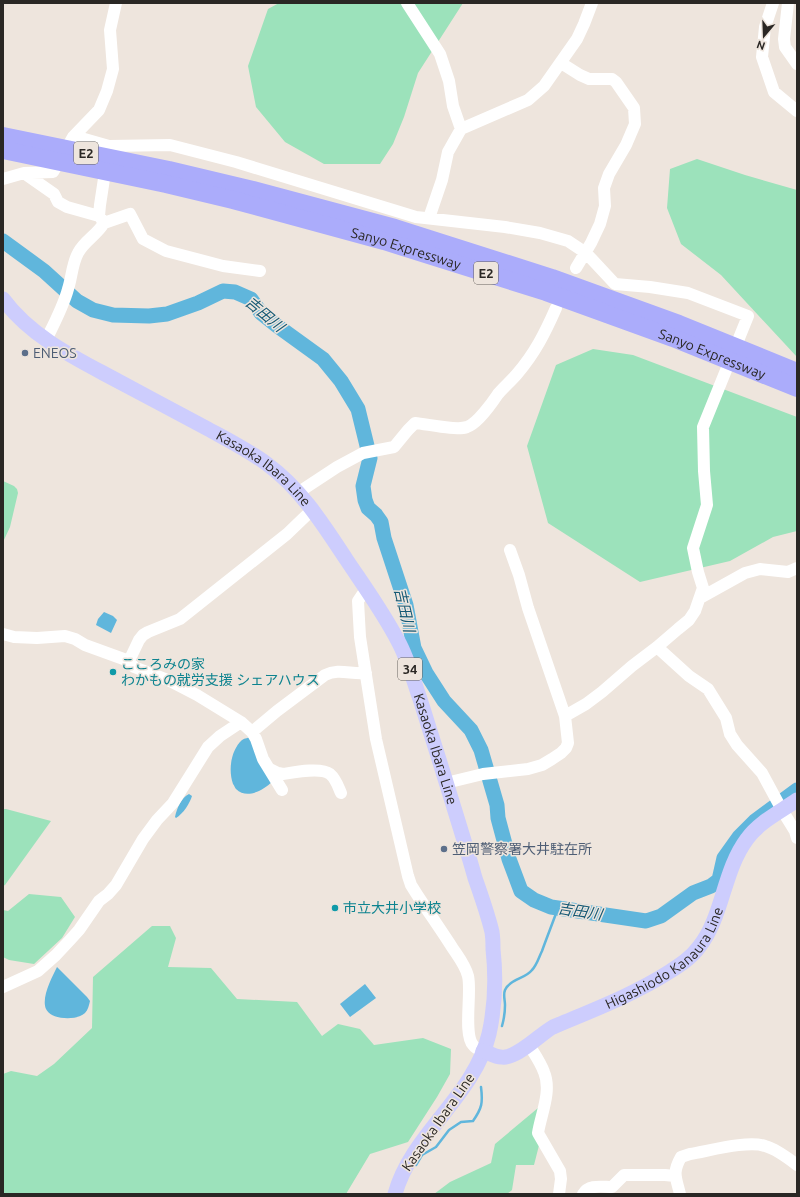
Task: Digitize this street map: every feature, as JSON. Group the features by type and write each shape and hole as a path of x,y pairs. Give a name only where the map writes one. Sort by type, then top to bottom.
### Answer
{"highway":[{"name":"Sanyo Expressway","path":"3,136 168,177 233,200 384,241 546,292 673,338 797,388"},
{"name":"Sanyo Expressway","path":"3,150 74,165 253,190 395,228 552,278 678,324 797,372"},
{"path":"3,155 74,165"}],"main road":[{"name":"Kasaoka Ibara Line","path":"4,302 22,320 45,339 83,362 236,445 266,464 299,492 368,591 399,642 409,667 492,932 495,972 489,1033 473,1074 416,1150 401,1176 395,1194"},
{"name":"Higashiodo Kanaura Line","path":"483,1051 501,1058 513,1055 553,1027 642,988 693,955 703,941 712,923 731,868 747,838 779,805 797,800"}],"street":[{"path":"3,179 24,173 53,172 75,134 99,110 107,91 113,70 110,30 116,3"},
{"path":"407,3 440,54 448,81 453,106 461,129"},
{"path":"429,218 442,180 448,152 461,129 528,100 544,86 578,39 592,3"},
{"path":"773,3 765,26 762,57 774,92 797,111"},
{"path":"788,3 784,39 785,47 797,64"},
{"path":"561,63 589,79 612,79 616,82 634,108 635,124 626,146 609,174 604,188 605,206 600,224 586,253 576,268"},
{"path":"75,134 81,138 109,146 170,144 236,162 416,216 540,233 568,242 586,253 615,284 650,287 688,293 748,316 703,427 704,471 708,506 693,548 703,588 695,611 689,620 602,692 586,704 565,716"},
{"path":"45,339 49,334 67,294 72,267 77,254 82,246 96,234 102,219 100,205 109,146"},
{"path":"24,173 54,194 58,202 67,207 102,219 130,214 144,239 166,251 223,266 260,271"},
{"path":"299,492 337,468 369,453 394,448 415,423 455,428 467,427 473,423 493,403 499,393 518,373 537,348 556,308"},
{"path":"129,661 143,635 180,619 286,534 312,510"},
{"path":"446,783 487,773 528,769 542,765 552,760 566,748 568,743 565,716 510,550"},
{"path":"700,598 746,572 760,569 788,572 797,568"},
{"path":"368,591 362,595 358,601 360,637 376,739 410,880 416,893 460,958 466,972 469,981 468,1014 470,1040 475,1047 483,1051"},
{"path":"3,634 14,637 37,638 65,636 75,639 85,645 129,661 134,667 168,680 197,695 241,722 252,732 263,759 282,790"},
{"path":"657,647 689,676 708,689 726,718 730,734 737,745 762,773 796,833"},
{"path":"252,732 325,675 336,671 361,674 366,673"},
{"path":"3,987 38,971 56,955 79,930 99,901 116,885 143,839 157,820 173,803 208,748 220,736 241,722"},
{"path":"270,769 283,774 322,771 329,773 335,780 341,793"},
{"path":"529,1045 544,1071 546,1079 547,1091 538,1133 560,1171 561,1179 559,1194"},
{"path":"680,1194 676,1176 676,1166 681,1157 690,1154 752,1143 770,1148 797,1165"},
{"path":"584,1194 586,1190 592,1186 612,1187 624,1175 676,1176"}],"green space":[{"path":"279,3 463,3 418,73 404,117 393,144 380,164 324,164 285,142 256,107 248,66 268,9"},
{"path":"697,159 797,190 797,357 721,275 681,244 667,208 670,169"},
{"path":"593,349 633,355 797,417 797,531 773,537 730,561 640,582 548,523 527,446 556,365"},
{"path":"3,481 14,486 18,493 10,527 3,542"},
{"path":"3,809 51,821 3,886"},
{"path":"29,894 61,897 75,917 62,938 34,964 9,960 3,957 3,910 8,911"},
{"path":"152,926 170,926 176,938 168,967 211,968 237,999 297,1002 322,1036 338,1024 360,1029 374,1045 423,1038 451,1049 450,1074 408,1142 370,1154 346,1194 3,1194 3,1074 11,1071 37,1076 54,1064 92,1028 93,977"},
{"path":"544,1103 547,1114 534,1165 516,1165 512,1190 507,1194 434,1194 450,1182 491,1163 495,1144"}],"water":[{"path":"104,612 113,616 117,620 111,633 96,625 98,619"},
{"path":"251,737 272,782 260,791 245,794 236,789 233,784 231,767 233,755 238,744 243,739"},
{"path":"189,794 192,796 190,802 184,811 176,818 175,817 180,804"},
{"path":"57,967 90,1001 87,1010 81,1016 70,1018 58,1017 49,1013 46,1009 46,994"},
{"path":"365,984 376,998 350,1017 340,1004"}],"waterway":[{"name":"吉田川","path":"3,241 44,271 77,301 93,310 113,315 149,316 167,314 198,303 223,291 235,292 251,299 261,313 323,359 341,381 358,409 370,458 363,486 365,500 368,508 381,522 384,538 406,605 414,648 426,673 444,701 471,730 481,750 497,805 498,818 509,859 521,891 534,900 551,907 646,921 661,916 693,893 711,886 719,880 724,858 739,837 755,821 797,790"},
{"path":"502,1026 505,1010 505,990 507,986 526,975 534,968 558,908"},
{"path":"416,1165 422,1155 436,1147 449,1130 461,1122 473,1121 481,1105 481,1087"}],"place":[{"name":"ENEOS","path":"25,353"},
{"name":"こころみの家 わかもの就労支援 シェアハウス","path":"113,672"},
{"name":"笠岡警察署大井駐在所","path":"444,849"},
{"name":"市立大井小学校","path":"335,908"}]}
